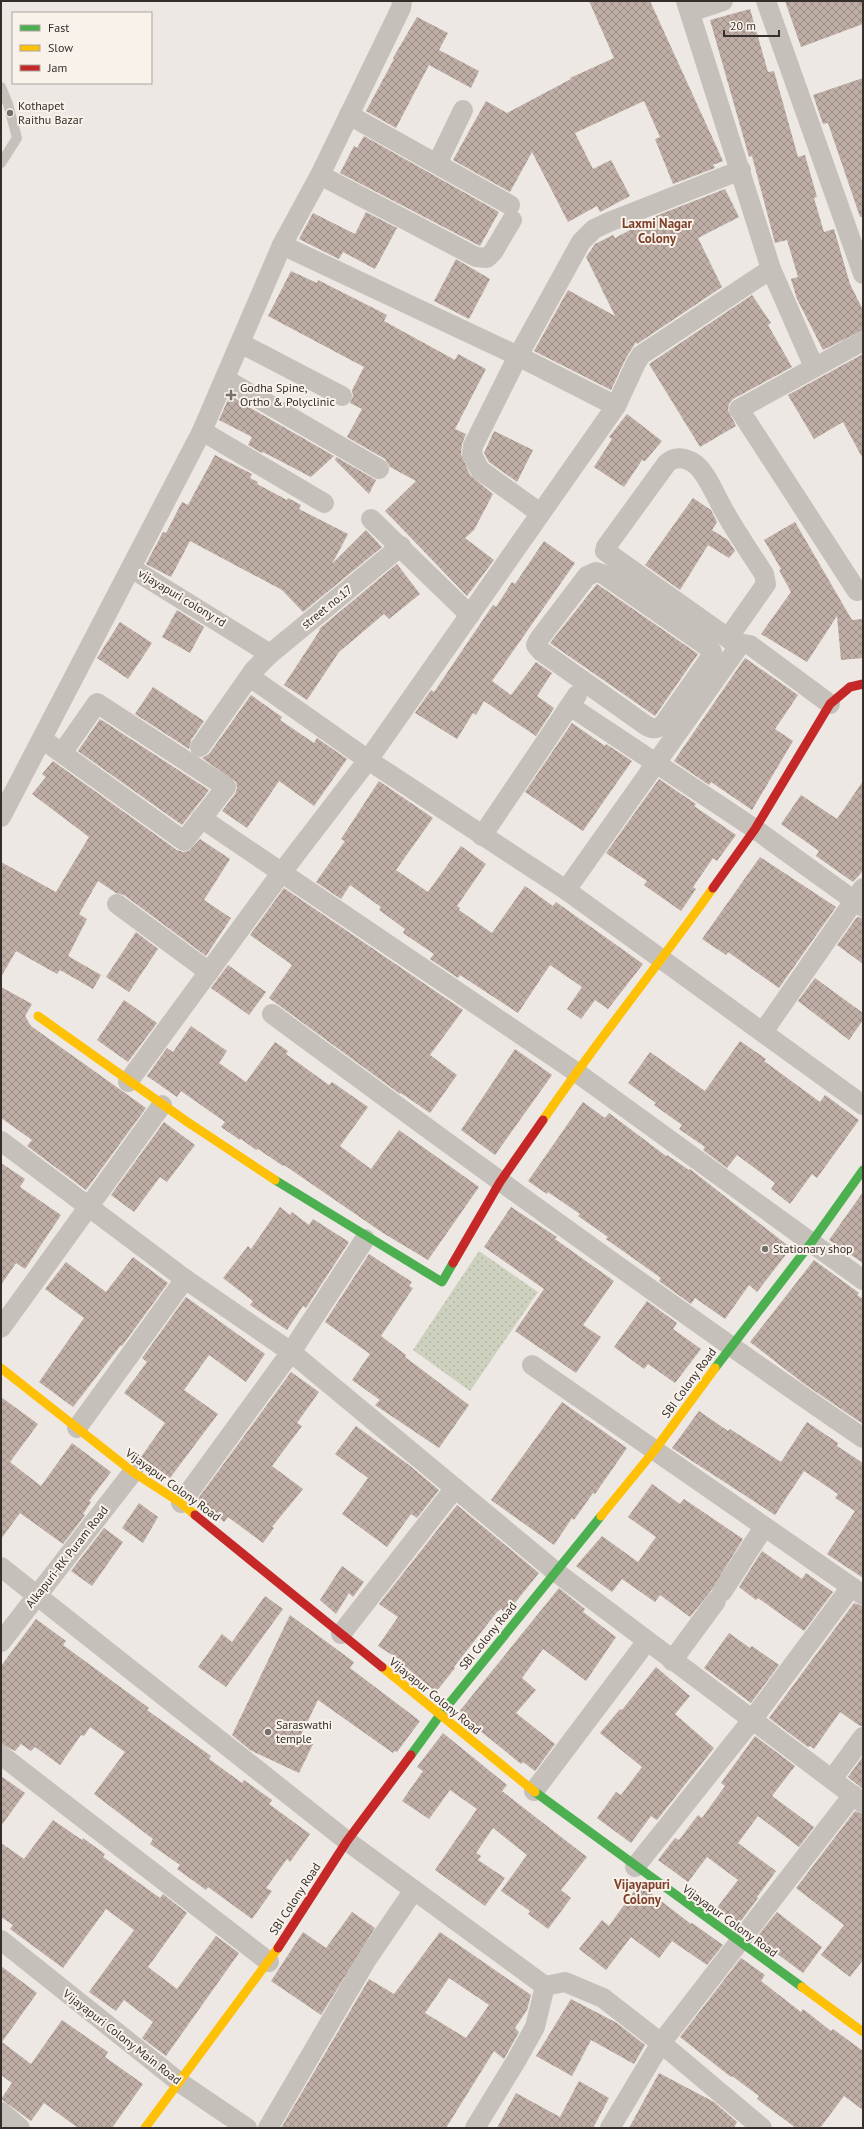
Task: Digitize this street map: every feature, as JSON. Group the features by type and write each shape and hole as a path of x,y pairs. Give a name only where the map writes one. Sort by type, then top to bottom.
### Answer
{"street":[{"path":"1,817 202,431 282,245 320,175 401,8 402,1"},
{"path":"724,1 688,7 741,170 771,269 814,367"},
{"path":"766,1 863,274"},
{"path":"437,164 463,110"},
{"path":"320,175 476,257 486,258 493,252 511,212 437,164 349,115"},
{"path":"540,513 480,470 472,455 473,446 518,356 581,242 594,229 741,170"},
{"path":"282,245 518,356 616,406"},
{"path":"128,1082 282,872 368,760 616,406 641,355 771,269"},
{"path":"857,591 739,409 863,341"},
{"path":"240,343 342,396"},
{"path":"225,379 379,469"},
{"path":"202,431 324,503"},
{"path":"566,890 656,764 734,642 766,584 764,574 703,474 695,464 680,458 673,458 667,463 606,547 605,551 734,642 750,645 830,704"},
{"path":"371,519 401,546 470,615"},
{"name":"street no.17","path":"200,747 252,674 270,654 401,546"},
{"name":"vijayapuri colony rd","path":"131,568 232,629 270,654"},
{"path":"596,572 603,574 708,647 712,652 710,658 663,725 658,729 651,728 644,724 541,651 536,645 587,576 596,572"},
{"path":"252,674 368,760 566,890 863,1105"},
{"path":"482,836 585,683"},
{"path":"38,1016 128,1082 364,1239 442,1282 500,1182 576,1072 662,960 755,829 830,704 850,687 863,684"},
{"path":"42,739 184,841 226,787 97,703 62,753"},
{"path":"570,706 860,898 763,1032"},
{"path":"53,718 76,732"},
{"path":"630,746 644,724"},
{"path":"202,818 576,1072 863,1280"},
{"path":"117,904 209,972"},
{"path":"272,1014 500,1182 730,1347 863,1438"},
{"path":"1,1328 162,1105"},
{"path":"1,1142 185,1279 291,1352 556,1572 672,1661 833,1778 858,1799 739,1942 661,2043 610,2128"},
{"name":"SBI Colony Road","path":"144,2128 269,1962 347,1840 440,1715 654,1451 730,1347 811,1243 863,1170"},
{"path":"181,1503 291,1352 364,1239"},
{"path":"77,1428 185,1279"},
{"path":"532,1365 857,1591 635,1867"},
{"name":"Vijayapur Colony Road","path":"1,1368 133,1472 181,1503 534,1792 863,2032"},
{"name":"Alkapuri-RK Puram Road","path":"1,1642 133,1472"},
{"path":"341,1634 455,1488"},
{"path":"672,1661 719,1596 764,1527"},
{"path":"1,1567 347,1840 414,1890 545,1986 565,1982 603,1998 661,2043 760,2127"},
{"path":"534,1792 647,1641"},
{"path":"833,1778 863,1737"},
{"path":"1,1754 269,1962"},
{"path":"268,2128 360,1971 414,1890"},
{"name":"Vijayapuri Colony Main Road","path":"1,1940 179,2082 247,2128"},
{"path":"478,2127 535,2027 545,1986"},
{"path":"1,2112 20,2128"}],"lane":[{"path":"1,87 8,104 17,138 1,163"}],"green space":[{"path":"479,1251 538,1292 470,1391 413,1350"}],"building":[{"path":"589,1 650,1 723,161 713,165 715,168 673,184 655,139 660,137 644,101 575,133 593,169 611,160 630,196 600,212 597,206 568,222 532,152 510,192 453,160 486,101 507,113 571,79 570,78 614,58"},
{"path":"785,1 863,1 863,24 801,47"},
{"path":"750,9 768,72 774,71 798,157 805,155 817,197 814,198 824,232 834,229 850,284 863,310 863,330 823,350 797,299 791,279 798,277 787,240 775,243 752,156 749,157 710,20"},
{"path":"417,17 448,33 439,50 479,71 471,88 429,65 396,128 366,111 394,59 393,58"},
{"path":"863,78 863,217 860,217 828,123 823,124 813,95"},
{"path":"364,136 499,212 480,246 340,173 354,146 357,148"},
{"path":"725,189 739,217 698,238 722,287 637,344 636,342 626,358 611,390 534,351 568,290 615,316 586,257 595,244 613,235 615,238 658,215"},
{"path":"366,212 397,228 375,269 343,252 339,259 299,239 313,213 355,234"},
{"path":"456,259 490,279 469,319 434,301"},
{"path":"291,271 317,283 318,280 387,315 384,321 455,360 458,354 486,369 455,429 466,434 462,444 461,454 470,475 493,494 474,530 465,538 494,560 467,596 385,511 416,481 390,467 385,459 347,437 362,409 350,403 353,396 352,390 364,367 268,316"},
{"path":"752,295 771,323 768,325 792,367 733,399 729,404 728,410 736,426 700,447 649,364"},
{"path":"863,354 863,459 843,422 814,439 788,395"},
{"path":"230,395 334,456 311,477 248,445 252,437 219,420"},
{"path":"627,414 662,441 645,461 642,460 624,487 594,467 612,439 609,437"},
{"path":"494,431 533,450 517,482 489,462 484,453"},
{"path":"215,455 252,474 250,478 258,482 257,484 287,500 288,498 301,505 299,509 348,534 332,564 366,530 382,547 303,612 282,590 190,541 171,577 146,564 163,532 166,533 182,502 188,505"},
{"path":"336,457 376,480 369,494 335,460"},
{"path":"693,498 711,510 717,522 712,530 728,540 735,551 729,558 708,545 680,590 645,565"},
{"path":"795,522 852,620 863,619 863,658 841,660 837,616 807,662 761,634 791,592 779,570 781,569 764,540"},
{"path":"544,541 575,563 492,681 511,695 536,662 552,673 537,696 554,708 536,736 484,701 476,715 473,713 457,739 415,713 431,690 434,692 493,605 496,607 512,582 515,584"},
{"path":"397,564 420,594 389,619 384,614 339,652 307,700 284,685 320,630 319,629"},
{"path":"597,584 698,654 655,716 550,643"},
{"path":"177,610 204,627 190,653 162,637"},
{"path":"120,622 152,643 128,679 97,658"},
{"path":"745,658 798,695 775,729 793,741 752,810 711,782 709,785 674,761"},
{"path":"153,687 204,721 191,740 189,749 135,714"},
{"path":"251,695 282,717 280,720 314,743 317,738 347,759 314,806 279,781 247,828 222,811 235,794 237,788 236,782 202,758 209,754"},
{"path":"100,719 209,790 182,825 78,751"},
{"path":"572,723 605,746 606,744 632,761 583,831 525,792"},
{"path":"53,761 177,850 183,852 189,851 200,839 230,859 204,900 231,918 206,956 124,895 116,893 98,881 79,914 87,919 68,956 101,975 93,989 60,970 57,974 16,951 1,977 1,862 56,892 89,837 32,794 46,777 42,774"},
{"path":"659,779 696,804 694,806 736,835 717,861 713,858 693,887 696,889 681,911 644,885 647,881 606,853"},
{"path":"379,781 433,818 396,870 428,892 461,846 486,864 457,906 460,908 459,910 492,933 525,886 553,906 556,902 643,964 608,1009 595,1000 581,1019 567,1009 582,987 550,965 518,1013 460,975 458,978 430,959 434,954 403,933 405,929 379,910 381,907 350,885 341,899 316,882 345,841 341,839"},
{"path":"863,781 863,871 853,882 816,856 819,851 781,824 801,795 837,819"},
{"path":"760,857 836,907 779,988 728,952 726,955 702,939"},
{"path":"284,888 463,1010 430,1055 457,1075 430,1113 401,1093 400,1094 269,998 292,965 250,935"},
{"path":"857,917 863,918 863,964 837,945"},
{"path":"136,932 158,949 129,992 106,977"},
{"path":"228,965 266,992 249,1015 211,988"},
{"path":"815,978 863,1013 863,1020 849,1040 798,1001"},
{"path":"1,987 32,1004 25,1016 31,1026 146,1108 86,1190 27,1146 32,1140 1,1118"},
{"path":"124,1000 157,1023 128,1062 97,1040"},
{"path":"191,1026 227,1051 219,1063 246,1082 275,1042 288,1051 286,1054 329,1085 332,1082 368,1107 340,1146 371,1169 399,1130 479,1187 428,1260 383,1233 284,1165 283,1166 258,1149 256,1150 221,1127 225,1122 181,1091 177,1097 147,1076 167,1048 173,1052"},
{"path":"740,1041 766,1059 764,1061 820,1102 825,1095 859,1120 817,1178 812,1174 790,1204 771,1189 775,1183 737,1155 727,1168 703,1150 705,1147 679,1129 682,1125 654,1105 656,1103 628,1083 650,1052 705,1091"},
{"path":"515,1049 552,1075 495,1155 461,1130"},
{"path":"583,1102 605,1118 609,1113 666,1156 667,1155 689,1170 690,1169 791,1248 757,1292 749,1285 725,1319 695,1298 691,1304 659,1281 661,1278 606,1239 608,1237 578,1216 580,1214 548,1192 547,1194 528,1181"},
{"path":"164,1122 195,1145 167,1182 160,1177 134,1212 111,1195"},
{"path":"1,1163 25,1179 20,1187 61,1215 25,1269 16,1263 1,1285"},
{"path":"863,1192 863,1263 829,1240"},
{"path":"280,1207 290,1215 292,1212 309,1225 313,1219 349,1242 306,1308 303,1306 287,1330 250,1305 253,1301 223,1278 248,1246 251,1249"},
{"path":"511,1207 557,1237 555,1239 614,1281 583,1325 601,1337 576,1373 515,1331 544,1289 484,1247"},
{"path":"369,1254 412,1282 409,1286 413,1288 381,1336 406,1355 405,1357 469,1405 439,1448 375,1405 380,1400 352,1380 370,1354 325,1322"},
{"path":"133,1257 168,1283 122,1346 121,1345 73,1407 39,1382 84,1318 45,1289 66,1262 106,1292"},
{"path":"814,1260 859,1293 857,1295 863,1299 863,1424 803,1383 750,1342"},
{"path":"186,1297 265,1354 246,1382 209,1355 184,1390 218,1414 170,1478 141,1457 165,1423 124,1393 147,1362 142,1358"},
{"path":"647,1301 677,1323 673,1329 701,1349 675,1383 648,1364 644,1369 614,1347"},
{"path":"291,1372 319,1392 297,1423 302,1426 272,1466 303,1489 272,1527 274,1528 263,1543 228,1517 224,1522 197,1500"},
{"path":"1,1397 38,1424 10,1462 41,1486 72,1443 111,1472 89,1501 91,1502 83,1514 85,1515 63,1544 20,1513 1,1539"},
{"path":"562,1402 627,1448 595,1494 593,1493 574,1520 572,1518 554,1545 491,1500"},
{"path":"699,1411 728,1431 730,1429 781,1462 807,1422 838,1443 837,1446 863,1463 863,1578 827,1554 855,1511 835,1498 838,1494 804,1471 775,1515 672,1448"},
{"path":"356,1426 409,1465 439,1490 417,1518 411,1514 387,1547 342,1514 368,1478 335,1454"},
{"path":"652,1484 680,1504 684,1499 743,1539 711,1591 690,1617 660,1595 655,1602 622,1579 612,1592 576,1566 602,1536 638,1562 656,1537 628,1517"},
{"path":"139,1503 158,1517 143,1543 122,1528"},
{"path":"457,1505 539,1573 506,1614 501,1609 497,1612 436,1692 399,1662 400,1660 378,1646 398,1617 379,1604"},
{"path":"104,1528 123,1542 92,1586 71,1571"},
{"path":"762,1551 802,1579 806,1573 833,1592 804,1631 758,1598 756,1600 739,1587"},
{"path":"342,1566 364,1582 353,1597 349,1593 336,1614 320,1600"},
{"path":"559,1588 585,1609 583,1612 616,1637 586,1681 543,1649 522,1678 536,1690 516,1713 555,1744 535,1771 523,1762 521,1764 458,1713"},
{"path":"265,1596 283,1609 226,1687 198,1667 222,1634 232,1642"},
{"path":"854,1603 863,1606 863,1726 860,1726 840,1712 814,1749 810,1746 808,1747 769,1718"},
{"path":"290,1615 354,1662 350,1668 420,1721 397,1752 394,1751 393,1753 318,1700 300,1737 313,1744 299,1773 250,1750 232,1735"},
{"path":"36,1619 66,1641 63,1645 149,1708 147,1710 211,1756 209,1759 242,1783 244,1780 272,1800 269,1804 310,1834 290,1862 287,1859 266,1888 272,1891 252,1919 208,1887 206,1890 177,1869 180,1865 150,1844 153,1839 94,1794 125,1752 90,1727 84,1736 81,1735 60,1765 35,1747 31,1751 21,1744 15,1751 1,1744 1,1666"},
{"path":"729,1633 750,1648 752,1646 779,1665 751,1703 704,1668"},
{"path":"656,1667 690,1696 675,1714 714,1748 657,1820 651,1816 631,1843 597,1818 616,1792 621,1795 642,1767 600,1733 620,1709 622,1710"},
{"path":"443,1733 507,1785 502,1791 587,1857 561,1890 571,1898 548,1929 528,1914 530,1911 501,1891 527,1855 493,1828 476,1853 481,1856 478,1860 505,1878 485,1906 435,1870 477,1809 450,1790 429,1819 402,1801 423,1771 417,1767"},
{"path":"755,1736 795,1766 772,1796 814,1827 799,1847 758,1816 738,1843 776,1871 738,1925 716,1909 738,1880 707,1857 688,1882 658,1860 675,1838 679,1840 698,1815 702,1818 725,1786 721,1783"},
{"path":"863,1756 863,1789 848,1777"},
{"path":"1,1776 25,1793 1,1826"},
{"path":"855,1811 863,1814 863,1960 850,1977 821,1955 844,1925 796,1888"},
{"path":"53,1820 82,1840 83,1838 105,1854 103,1857 160,1898 163,1894 187,1913 148,1967 177,1989 216,1936 239,1953 166,2056 142,2038 153,2022 124,2000 116,2011 89,1992 134,1930 106,1909 63,1968 10,1929 13,1925 1,1917 1,1843 24,1859"},
{"path":"639,1884 691,1924 692,1923 723,1945 707,1965 672,1941 659,1958 631,1937 606,1970 579,1949 602,1920 609,1926"},
{"path":"352,1912 375,1928 321,2015 271,1981 303,1932 326,1948"},
{"path":"777,1912 822,1947 803,1973 756,1938"},
{"path":"440,1932 531,1995 527,2010 515,2028 519,2032 504,2059 494,2051 446,2128 281,2128 369,1979 394,1994","holes":["449,1978 489,2005 466,2038 425,2013"]},
{"path":"741,1958 765,1975 761,1981 801,2012 803,2009 831,2031 833,2029 863,2051 863,2110 844,2096 820,2128 796,2128 757,2099 759,2096 732,2076 731,2077 680,2037"},
{"path":"1,1966 37,1993 2,2042 31,2064 62,2020 108,2052 105,2057 143,2084 112,2128 78,2128 44,2103 31,2121 1,2099 12,2083 1,2075"},
{"path":"571,1999 617,2023 645,2045 634,2064 591,2040 572,2076 536,2056"},
{"path":"659,2073 714,2102 737,2122 734,2128 629,2128"},
{"path":"579,2081 609,2098 593,2128 497,2128 516,2093 560,2117"}],"traffic: fast":[{"path":"715,1368 811,1243 863,1170"},
{"path":"275,1180 442,1282 453,1263"},
{"path":"411,1755 440,1715 601,1516"},
{"path":"535,1792 802,1987"}],"traffic: slow":[{"path":"543,1120 713,888"},
{"path":"38,1016 186,1121 275,1180"},
{"path":"1,1368 133,1472 181,1503 195,1515"},
{"path":"601,1516 654,1451 715,1368"},
{"path":"382,1667 535,1792"},
{"path":"145,2128 278,1948"},
{"path":"802,1987 863,2032"}],"traffic: jam":[{"path":"713,888 755,829 830,704 850,687 863,684"},
{"path":"453,1263 500,1182 543,1120"},
{"path":"195,1515 382,1667"},
{"path":"278,1948 347,1841 411,1755"}],"place":[{"name":"Kothapet Raithu Bazar","path":"10,113"},
{"name":"Godha Spine, Ortho & Polyclinic","path":"231,395"},
{"name":"Stationary shop","path":"765,1249"},
{"name":"Saraswathi temple","path":"268,1732"}],"district":[{"name":"Laxmi Nagar Colony","path":"657,230"},
{"name":"Vijayapuri Colony","path":"642,1892"}]}
